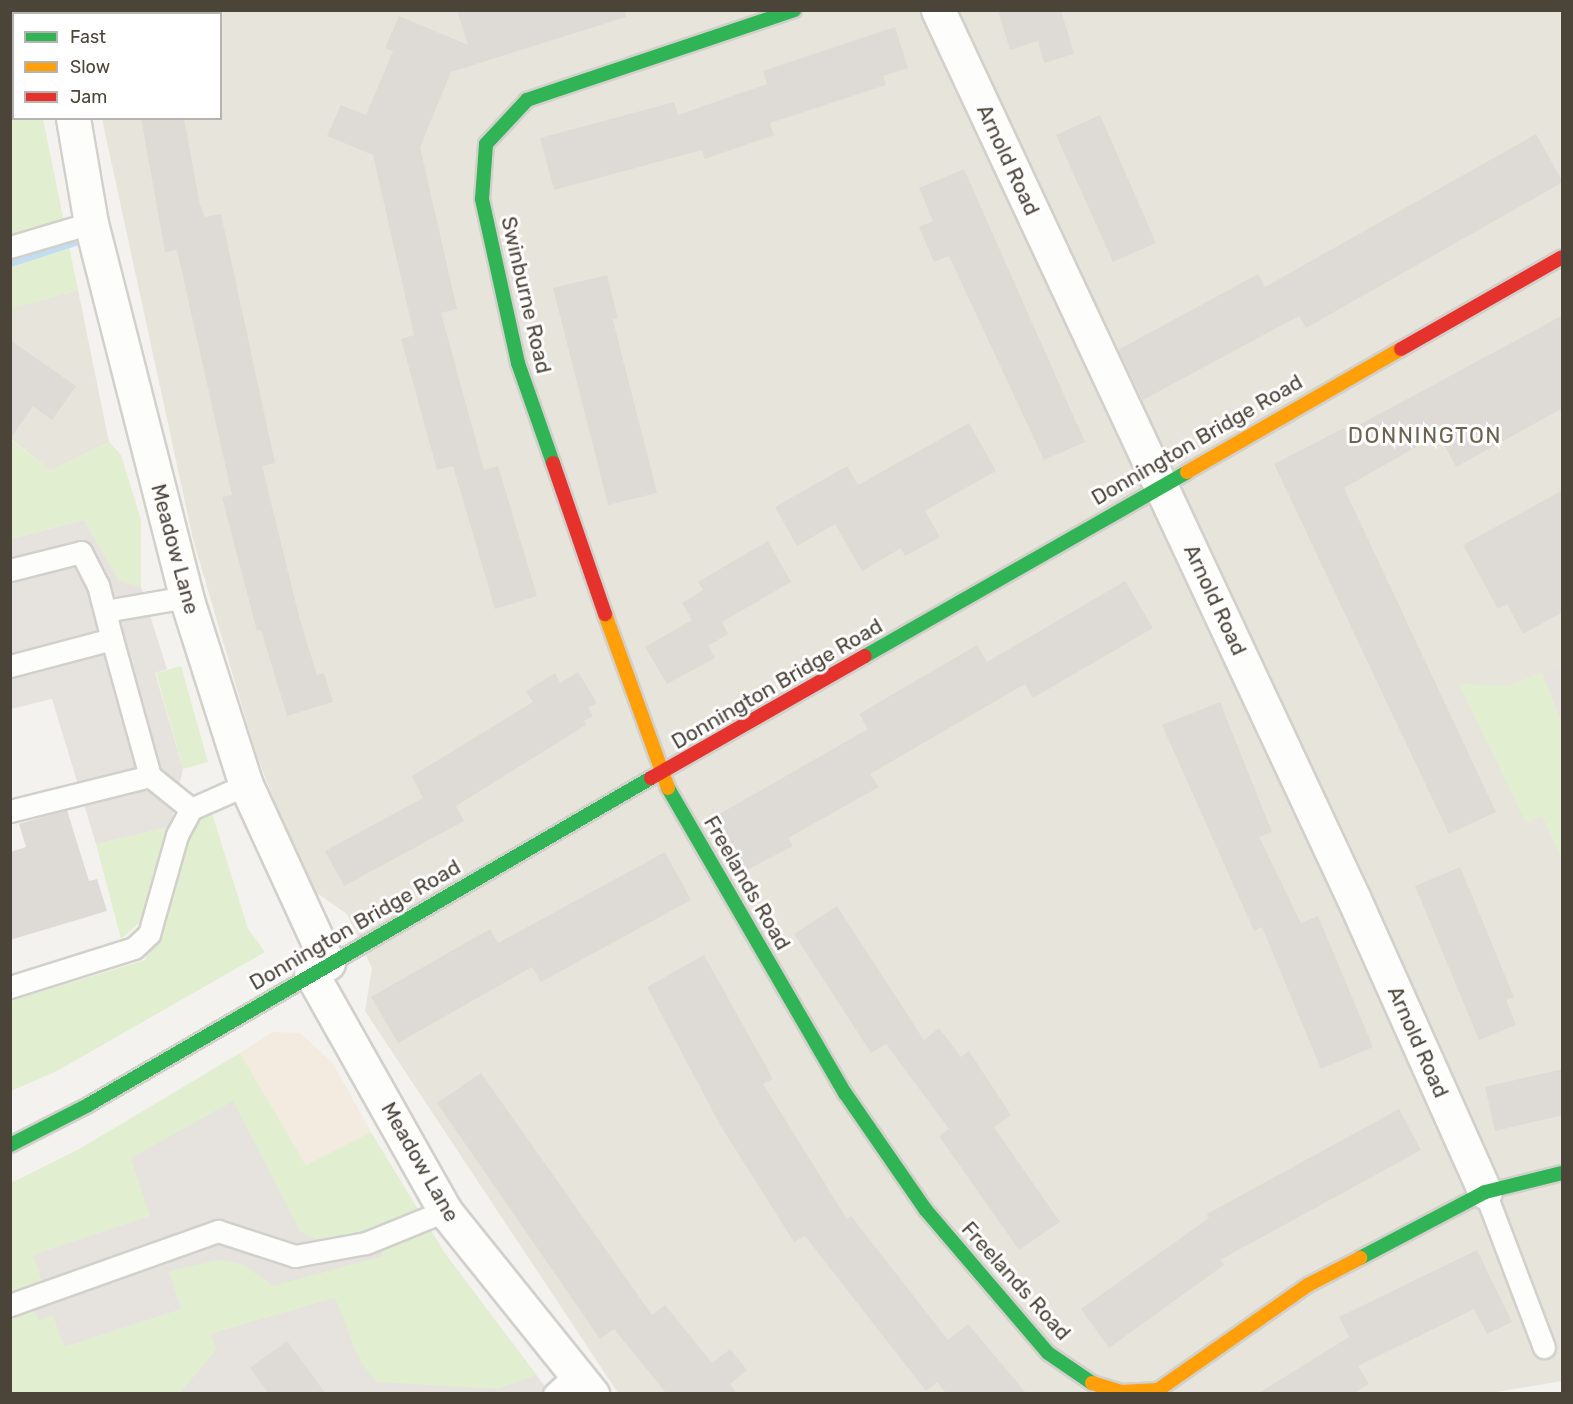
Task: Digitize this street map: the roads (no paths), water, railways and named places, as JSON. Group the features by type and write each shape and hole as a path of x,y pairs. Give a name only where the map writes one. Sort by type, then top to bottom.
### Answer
{"street":[{"name":"Swinburne Road","path":"661,775 518,363 482,199 486,144 527,100 794,10"},
{"name":"Arnold Road","path":"938,10 1161,486 1485,1192"},
{"name":"Meadow Lane","path":"73,120 91,223 186,597 246,785 319,968 444,1211 574,1387"},
{"name":"Donnington Bridge Road","path":"10,1145 88,1105 319,968 661,775 1563,257"},
{"name":"Freelands Road","path":"661,775 845,1093 925,1209 1048,1353 1088,1382 1121,1392 1158,1390 1308,1285 1485,1192 1563,1173"}],"lane":[{"path":"10,247 91,223"},
{"path":"10,570 81,552 98,585 150,776 191,808"},
{"path":"105,610 186,597"},
{"path":"10,666 112,639"},
{"path":"10,811 150,776"},
{"path":"10,987 134,948 148,934 177,835 191,808 246,785"},
{"path":"1485,1192 1544,1347"},
{"path":"10,1305 218,1231 295,1256 366,1243 444,1211"}],"waterway":[{"path":"10,262 78,240"}],"district":[{"name":"DONNINGTON","path":"1425,436"}]}
